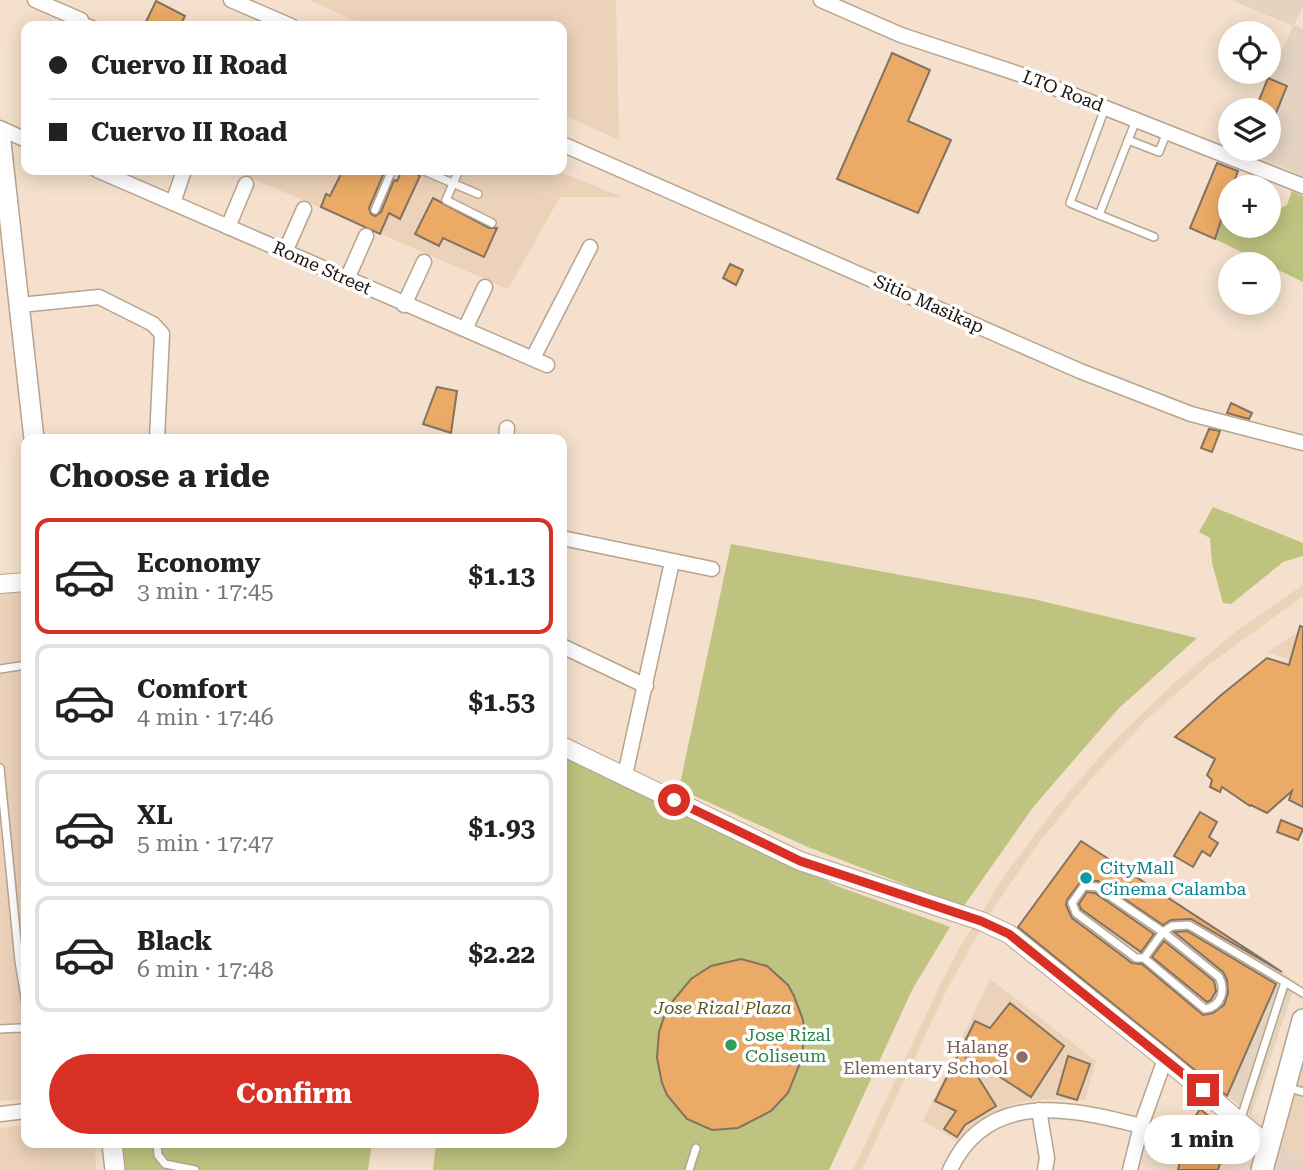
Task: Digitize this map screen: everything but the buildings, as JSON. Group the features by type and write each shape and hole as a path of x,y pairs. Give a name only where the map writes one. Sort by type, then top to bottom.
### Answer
{"main road":[{"path":"0,130 33,434"},
{"path":"1262,1170 1269,1146 1294,1089 1303,1020"},
{"path":"113,1148 115,1170"}],"street":[{"path":"35,0 76,21"},
{"path":"231,0 279,21"},
{"name":"LTO Road","path":"821,0 901,35 1022,75 1303,186"},
{"path":"0,130 21,138"},
{"name":"Sitio Masikap","path":"567,146 1080,371 1191,415 1303,443"},
{"name":"Rome Street","path":"114,175 404,305 547,365"},
{"path":"173,203 182,175"},
{"path":"228,227 246,184"},
{"path":"285,252 304,209"},
{"path":"347,279 366,236"},
{"path":"533,358 590,247"},
{"path":"404,305 424,262"},
{"path":"465,329 485,287"},
{"path":"20,305 99,297 153,324 162,334 157,434"},
{"path":"567,538 712,569"},
{"path":"625,775 672,562"},
{"path":"0,584 21,582"},
{"path":"567,648 646,686"},
{"path":"567,748 800,861 999,929 1019,941 1269,1146"},
{"path":"1130,1170 1141,1126 1165,1059"},
{"path":"950,1170 963,1147 975,1133 1003,1116 1039,1110 1084,1113 1141,1126"},
{"path":"1039,1110 1047,1158 1045,1170"},
{"path":"0,1114 21,1112"}],"lane":[{"path":"1105,107 1070,202 1154,237"},
{"path":"1099,215 1136,119"},
{"path":"1128,140 1159,152 1167,131"},
{"path":"375,210 390,175"},
{"path":"433,175 478,194"},
{"path":"457,175 446,200 492,223"},
{"path":"0,669 21,666"},
{"path":"0,768 21,973"},
{"path":"1084,886 1097,887 1163,932 1219,977 1223,985 1223,995 1212,1007 1205,1009 1144,958 1136,958 1076,913 1072,903 1084,886"},
{"path":"1144,958 1163,932 1172,926 1189,925 1303,993"},
{"path":"1240,1122 1285,982"},
{"path":"0,1029 21,1027"},
{"path":"157,1148 164,1167 195,1170"},
{"path":"689,1170 696,1148"}],"shaded area":[{"path":"309,0 616,0 619,140 567,116 567,21 356,21"},
{"path":"1231,0 1303,0 1294,25 1303,29 1303,176 1267,161 1281,161 1281,98 1260,98 1267,84 1281,84 1281,53 1293,26"},
{"path":"245,175 567,175 622,197 560,197 508,289"},
{"path":"1303,585 1303,596 1211,663 1148,718 1090,780 1037,845 989,915 947,989 862,1170 853,1170 960,947 1005,875 1056,807 1112,743 1173,684 1238,630"},
{"path":"21,591 21,1099 0,1101 0,593"},
{"path":"1303,629 1303,664 1267,652"},
{"path":"1081,841 1296,982 1251,1115 1017,928"},
{"name":"Halang Elementary School","path":"990,979 1096,1061 1085,1100 1048,1099 1016,1103 992,1114 959,1142 923,1121"},
{"path":"1303,1064 1303,1164 1280,1144"},
{"path":"21,1126 21,1148 95,1148 96,1170 0,1170 0,1128"},
{"path":"1280,1144 1303,1164 1303,1170 1275,1170"}],"green space":[{"path":"1292,191 1303,196 1303,282 1281,271 1281,252 1242,252 1215,239 1218,230 1218,238 1281,238 1281,208 1287,205"},
{"path":"1213,507 1303,543 1303,556 1283,562 1231,604 1223,603 1212,563 1210,538 1199,532"},
{"path":"731,544 1033,599 1197,638 1118,709 1034,806 963,907 808,847 679,789"},
{"name":"Jose Rizal Plaza","path":"567,758 718,827 837,886 950,927 913,988 829,1170 433,1170 435,1148 567,1148"},
{"path":"124,1148 371,1148 368,1170 126,1170"}],"place":[{"name":"CityMall Cinema Calamba","path":"1086,878"},
{"name":"Jose Rizal Coliseum","path":"731,1045"},
{"name":"Halang Elementary School","path":"1022,1057"}],"route":[{"path":"674,800 800,861 981,921 1009,934 1203,1090"}]}
